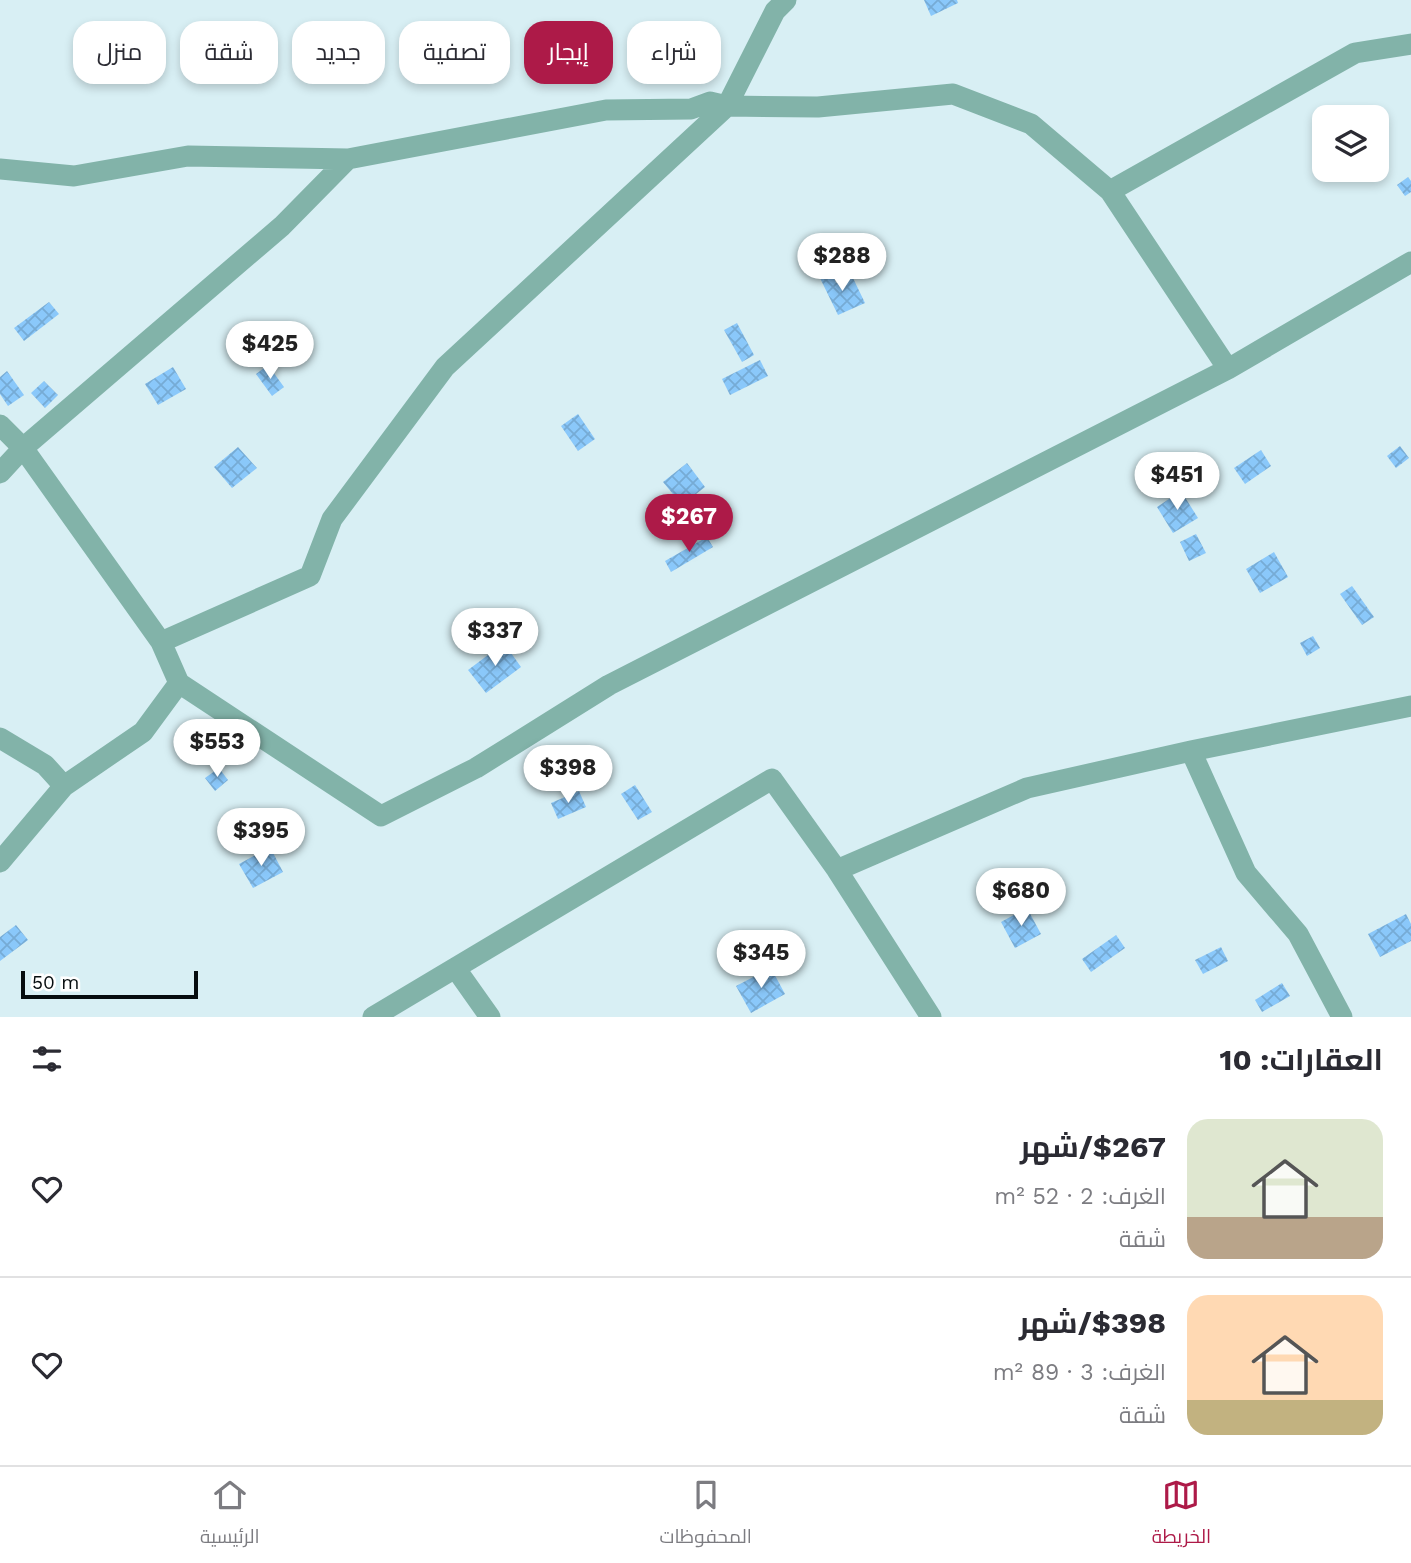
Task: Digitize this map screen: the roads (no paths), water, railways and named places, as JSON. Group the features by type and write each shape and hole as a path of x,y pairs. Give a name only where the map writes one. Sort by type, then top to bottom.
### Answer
{"street":[{"path":"161,642 310,576 332,519 445,367 727,106 775,11 786,0"},
{"path":"1110,191 1355,53 1411,44"},
{"path":"0,169 74,176 188,156 348,159 606,110 691,108 710,102 727,106 818,107 953,94 1031,124 1110,191 1228,369"},
{"path":"0,473 23,448 282,226 348,159"},
{"path":"0,425 23,448 161,642 179,683 381,816 476,768 609,685 1228,369 1411,262"},
{"path":"0,862 64,786 143,732 179,683"},
{"path":"838,870 1027,788 1411,706"},
{"path":"0,738 45,765 64,786"},
{"path":"1191,751 1246,873 1298,934 1342,1017"},
{"path":"373,1017 772,779 838,870 931,1017"},
{"path":"456,969 490,1017"}]}
